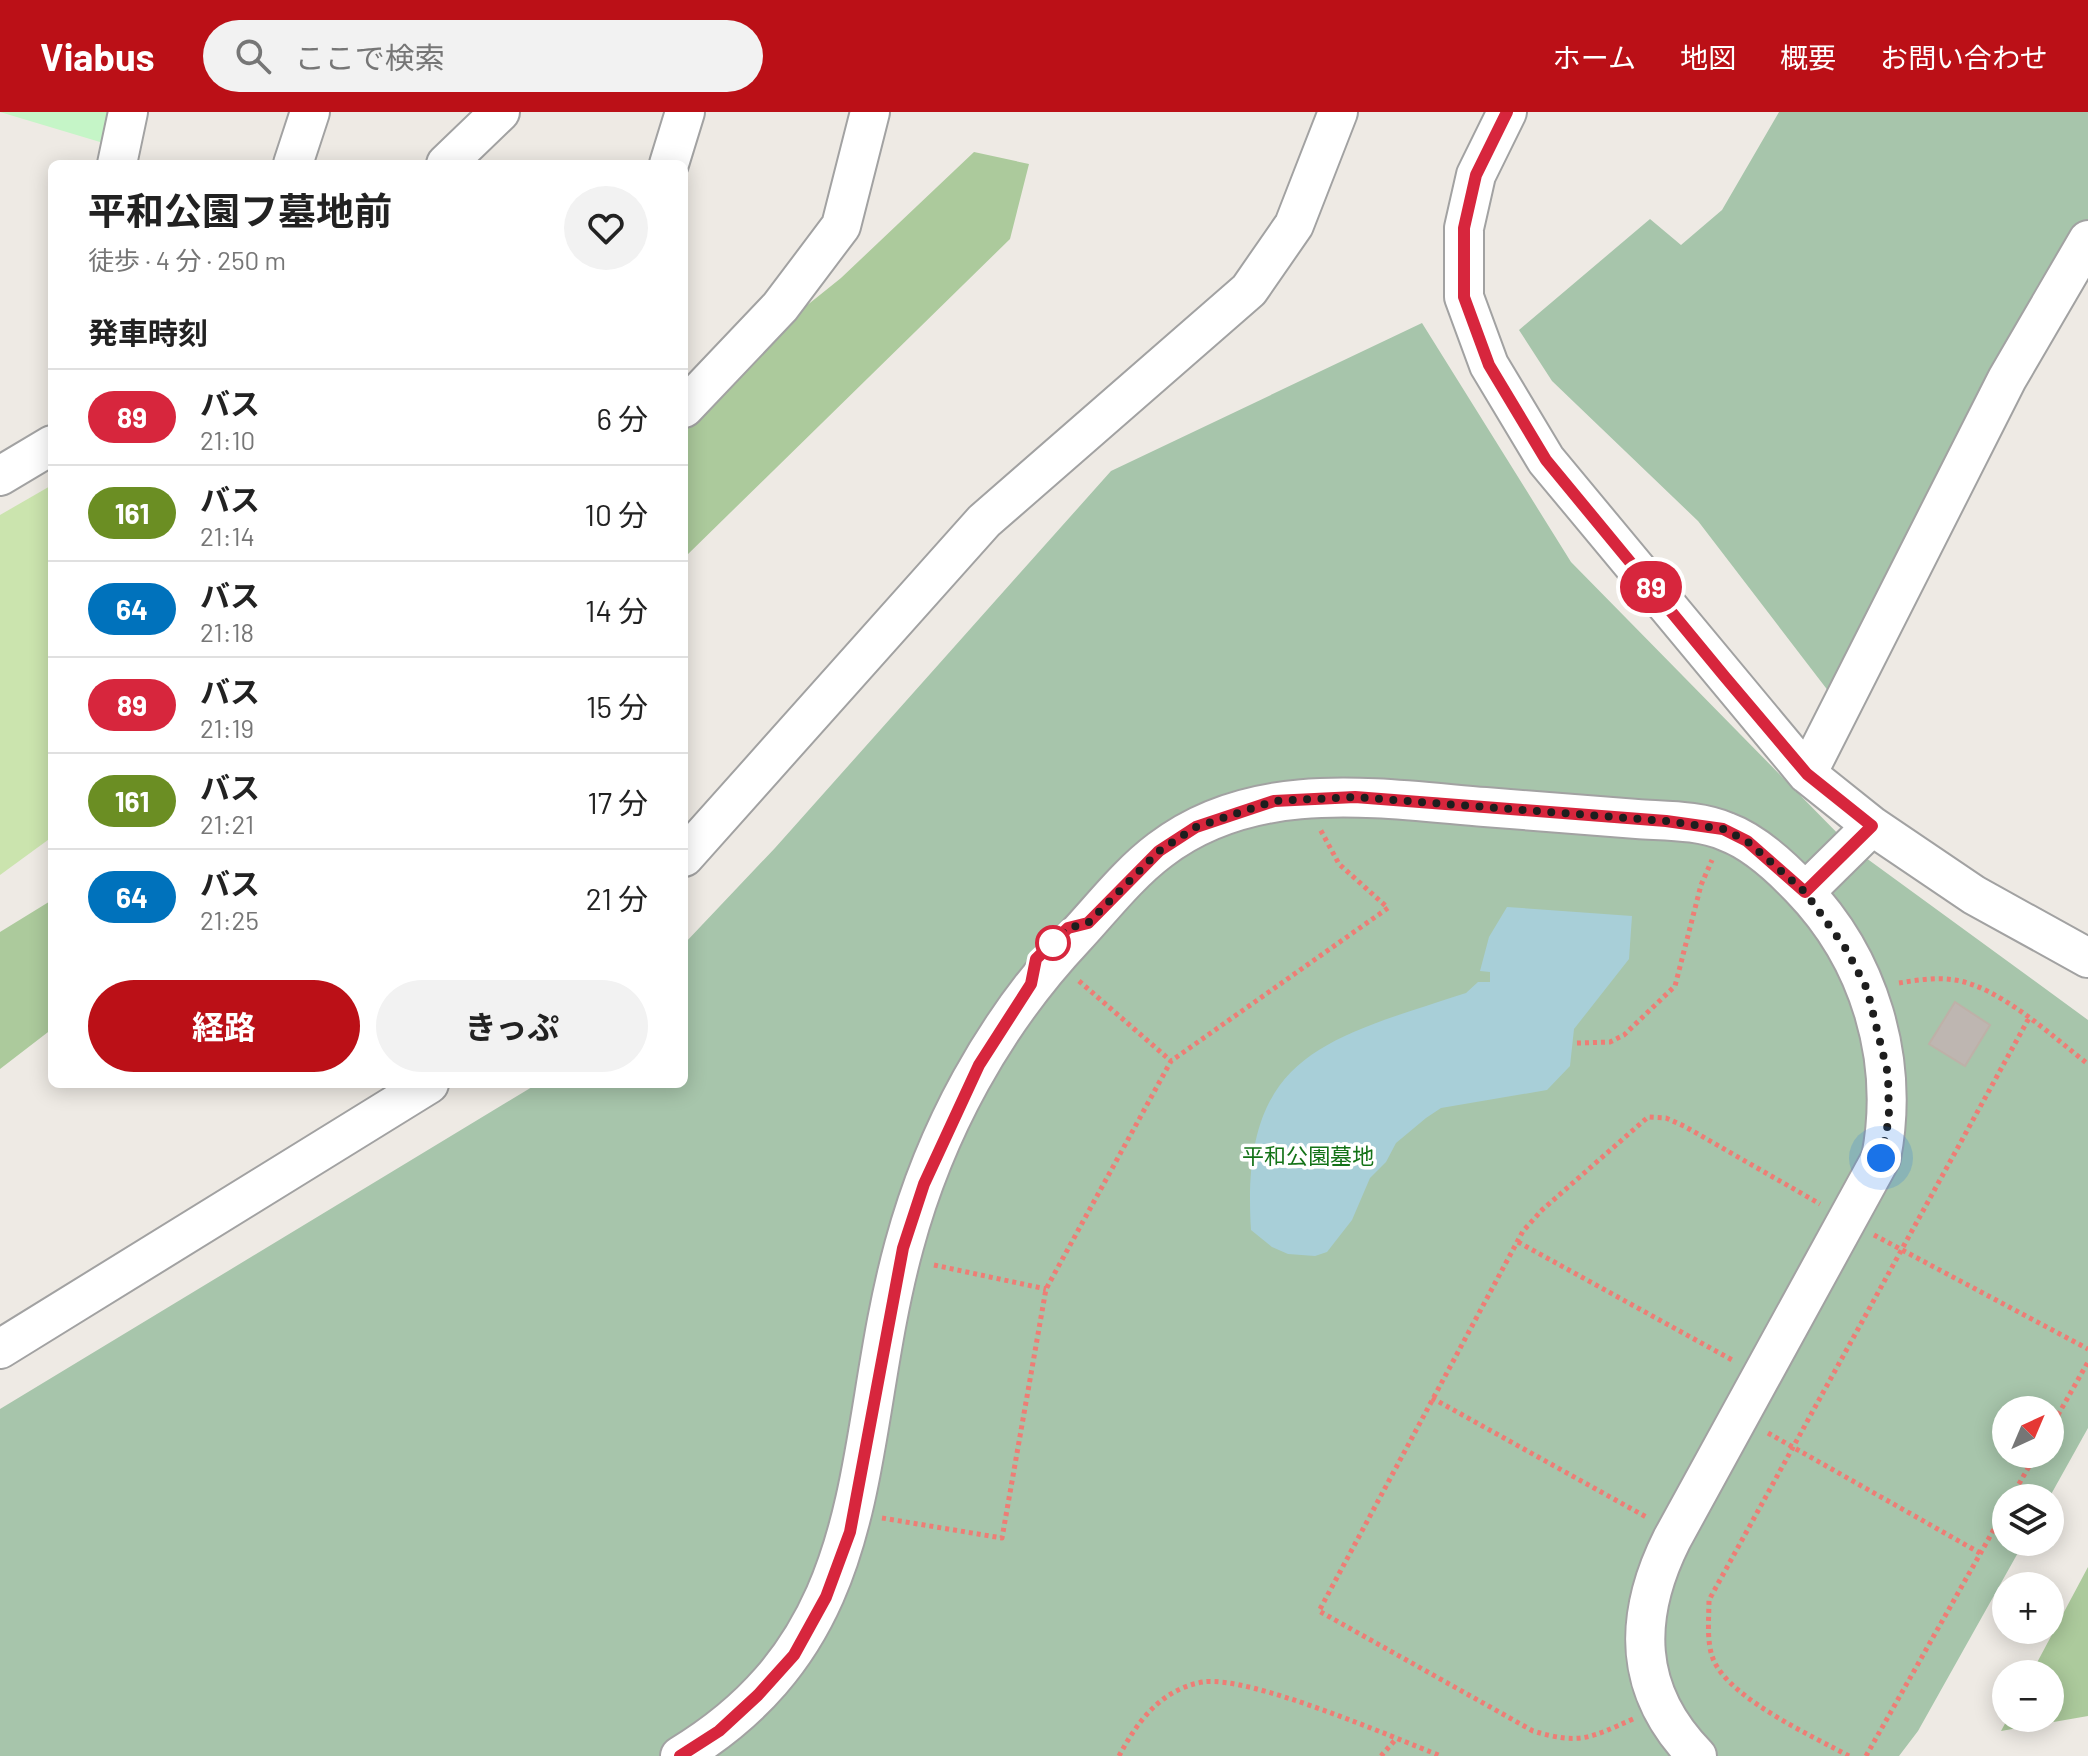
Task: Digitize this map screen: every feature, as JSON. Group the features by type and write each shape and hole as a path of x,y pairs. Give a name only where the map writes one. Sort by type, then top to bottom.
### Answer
{"street":[{"path":"118,160 128,112"},
{"path":"294,160 310,112"},
{"path":"450,160 500,112"},
{"path":"670,160 685,112"},
{"path":"688,853 984,521 1249,290 1294,225 1338,112"},
{"path":"1507,112 1476,175 1464,228 1464,297 1489,365 1546,460 1807,774 1872,826 1974,895 2088,958"},
{"path":"688,404 780,307 841,226 861,114"},
{"path":"1807,774 2007,379 2088,240"},
{"path":"0,476 48,447"},
{"path":"680,1756 719,1731 794,1655 826,1597 853,1514 901,1258 924,1184 979,1065 1043,971 1036,959 1068,928 1088,923 1159,851 1196,827 1274,801 1316,797 1680,822 1723,829 1747,841 1805,892 1846,949 1867,989 1884,1052 1889,1118 1881,1158 1675,1533 1655,1574 1646,1605 1648,1666 1659,1707 1677,1735 1697,1756"},
{"path":"1805,892 1872,826"},
{"path":"0,1349 423,1088"}],"path":[{"path":"853,1514 1002,1538 1046,1289 1171,1061 1388,908 1339,864 1320,830 1316,797"},
{"path":"1577,1043 1610,1042 1624,1035 1675,986 1701,885 1720,847 1723,829"},
{"path":"1043,971 1171,1061"},
{"path":"1867,989 1922,979 1957,980 1983,990 2029,1018 2088,1064"},
{"path":"1849,1756 1769,1713 1737,1687 1714,1661 1709,1600 2029,1018"},
{"path":"1659,1707 1594,1736 1567,1741 1533,1731 1319,1611 1518,1242 1542,1210 1648,1117 1666,1118 1684,1126 1848,1220 2088,1349"},
{"path":"1518,1242 1762,1376"},
{"path":"901,1258 1046,1289"},
{"path":"2064,1404 2088,1362"},
{"path":"1432,1398 1675,1533"},
{"path":"1739,1417 1980,1553"},
{"path":"1866,1756 1992,1532"},
{"path":"1119,1756 1138,1721 1168,1695 1203,1682 1251,1687 1441,1756"},
{"path":"1381,1756 1397,1739"}],"green space":[{"path":"0,112 119,112 110,145"},
{"path":"1779,112 2088,112 2088,219 1829,692 1698,521 1552,381 1519,330 1650,219 1681,245 1722,210"},
{"path":"974,152 1029,164 1010,239 688,554 688,401 841,278"},
{"name":"平和公園墓地","path":"1422,323 1571,562 1851,847 2088,1020 2088,1428 2057,1484 1992,1484 1992,1556 2016,1556 2007,1572 1992,1572 1992,1599 1918,1731 1899,1756 0,1756 0,1409 530,1088 688,1088 688,940 775,848 1111,471"},
{"path":"48,487 48,840 0,875 0,515"},
{"path":"48,902 48,1032 0,1069 0,932"},
{"path":"2088,1567 2088,1716 2064,1720 2064,1660 2038,1660 2047,1644 2064,1644 2064,1612"}],"water":[{"path":"1507,907 1632,916 1629,959 1574,1029 1570,1066 1547,1090 1441,1108 1426,1118 1396,1143 1386,1162 1370,1178 1352,1220 1327,1252 1315,1256 1288,1254 1272,1247 1251,1230 1251,1172 1260,1126 1276,1090 1300,1064 1332,1042 1370,1025 1466,993 1478,982 1490,982 1490,972 1480,971 1489,937"}],"building":[{"path":"1955,1002 1990,1025 1965,1066 1929,1044"}],"bus line":[{"name":"89","path":"680,1756 719,1731 758,1695 794,1655 826,1597 850,1532 903,1248 924,1184 979,1065 1031,984 1036,959 1068,928 1088,923 1159,851 1196,827 1274,801 1355,797 1666,821 1723,829 1747,841 1805,892 1872,826 1807,774 1725,677 1546,460 1489,365 1464,297 1464,228 1476,175 1507,112"}],"route":[{"path":"1053,943 1068,928 1088,923 1159,851 1196,827 1274,801 1355,797 1666,821 1723,829 1747,841 1805,892 1825,916 1867,989 1888,1074 1889,1118 1881,1158"}]}
